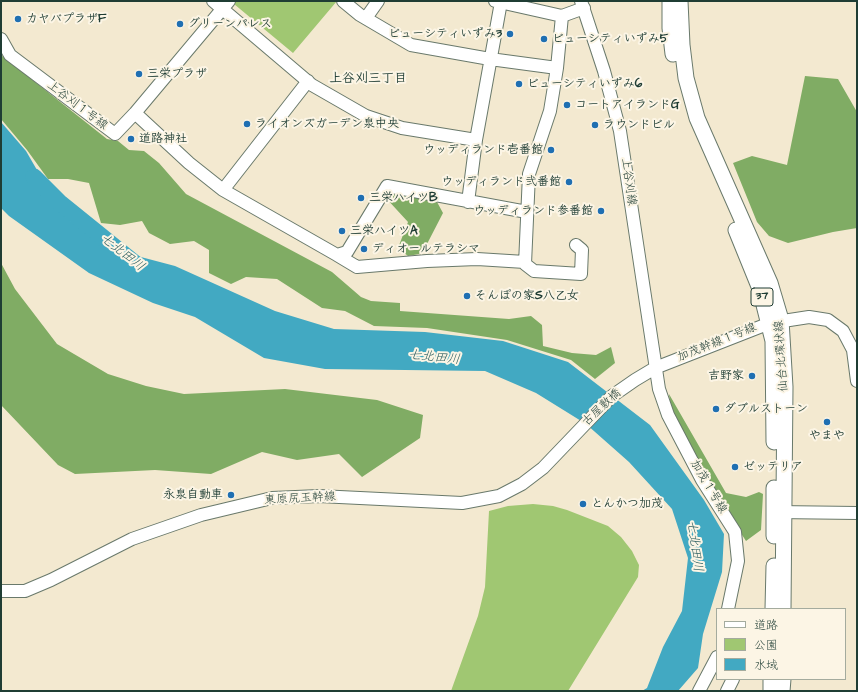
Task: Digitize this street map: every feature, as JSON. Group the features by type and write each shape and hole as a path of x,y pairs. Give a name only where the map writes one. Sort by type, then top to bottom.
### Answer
{"main road":[{"name":"仙台北環状線","path":"670,1 670,28 676,76 687,120 732,220 760,289 776,322"},
{"name":"仙台北環状線","path":"680,1 683,58 686,78 697,118 770,283 776,322 785,387 773,608"},
{"name":"仙台北環状線","path":"779,512 783,608"},
{"path":"771,680 771,691"},
{"path":"782,691 783,680"}],"street":[{"path":"213,1 226,5 308,81 366,116 402,128 476,140"},
{"path":"343,1 366,18 410,45 490,59 558,68"},
{"path":"366,18 378,1"},
{"path":"468,202 476,140 498,2 562,16 582,5"},
{"name":"上谷刈１号線","path":"1,39 10,56 115,134 135,113 226,5"},
{"name":"上谷刈線","path":"582,5 604,71 620,131 655,368"},
{"path":"562,16 558,68 550,111 529,174 525,264 534,271 581,274 582,250 576,245"},
{"path":"223,190 308,81"},
{"path":"135,113 189,163 223,190 357,267 427,261 477,259 525,262"},
{"path":"337,255 347,252 387,186 527,212"},
{"name":"加茂幹線１号線","path":"634,380 655,368 776,322 809,317 828,320 843,331 853,350 857,381"},
{"name":"加茂１号線","path":"655,368 659,389 668,415 702,480 735,532 738,561 728,608"},
{"name":"古屋敷橋","path":"571,438 612,396 634,380"},
{"name":"東原尻玉幹線","path":"1,591 25,591 51,580 132,539 201,515 272,498 319,496 462,503 499,496 522,484 543,468 571,438"},
{"path":"779,512 857,513"},
{"path":"699,691 716,659"}],"green space":[{"path":"236,1 337,1 293,53 234,4"},
{"path":"1,55 107,139 118,141 129,150 144,151 159,163 186,194 332,272 361,297 371,301 400,303 400,311 509,319 531,316 542,325 543,346 572,353 596,355 611,347 615,363 595,379 571,360 507,340 427,328 374,326 345,311 322,308 277,279 246,277 231,284 209,273 209,250 194,241 170,244 149,233 142,221 120,225 101,223 89,183 68,179 48,179 27,150 1,119"},
{"path":"805,76 838,79 857,112 857,228 788,243 769,236 757,222 733,163 752,156 787,165"},
{"path":"389,192 437,202 443,213 427,244 419,254 408,256 398,248 408,222 385,197"},
{"path":"1,263 15,289 57,344 108,374 146,386 184,394 285,389 377,400 423,415 420,438 362,477 339,454 297,460 262,452 211,474 155,470 75,474 58,465 1,405"},
{"path":"669,394 726,493 746,497 759,492 763,494 761,530 746,541 706,480 671,414"},
{"path":"533,504 553,506 567,510 608,526 621,537 632,551 639,565 638,577 568,691 451,691 478,616 485,587 489,511 508,506"}],"water":[{"path":"1,122 26,151 63,215 103,247 175,266 275,311 334,329 425,332 503,341 568,362 650,425 704,500 724,534 722,572 703,634 698,668 678,691 642,691 647,688 663,647 682,611 688,558 672,509 629,462 586,424 536,393 485,371 325,369 264,358 195,317 153,303 89,273 9,216 1,208"}],"waterway":[{"name":"七北田川","path":"34,177 59,202 137,265"}],"place":[{"name":"カヤバプラザF","path":"18,19"},
{"name":"グリーンパレス","path":"180,24"},
{"name":"ビューシティいずみ3","path":"510,34"},
{"name":"ビューシティいずみ5","path":"544,39"},
{"name":"三栄プラザ","path":"139,74"},
{"name":"ビューシティいずみ6","path":"519,84"},
{"name":"コートアイランドG","path":"567,105"},
{"name":"ライオンズガーデン泉中央","path":"247,124"},
{"name":"ラウンドビル","path":"595,125"},
{"name":"道路神社","path":"131,139"},
{"name":"ウッディランド壱番館","path":"551,150"},
{"name":"ウッディランド弐番館","path":"569,182"},
{"name":"三栄ハイツB","path":"361,198"},
{"name":"ウッディランド参番館","path":"601,211"},
{"name":"三栄ハイツA","path":"342,231"},
{"name":"ディオールテラシマ","path":"364,249"},
{"name":"そんぽの家S八乙女","path":"467,296"},
{"name":"吉野家","path":"752,376"},
{"name":"ダブルストーン","path":"716,409"},
{"name":"やまや","path":"827,422"},
{"name":"ゼッテリア","path":"735,467"},
{"name":"永泉自動車","path":"231,495"},
{"name":"とんかつ加茂","path":"583,504"}],"district":[{"name":"上谷刈三丁目","path":"368,79"}]}
